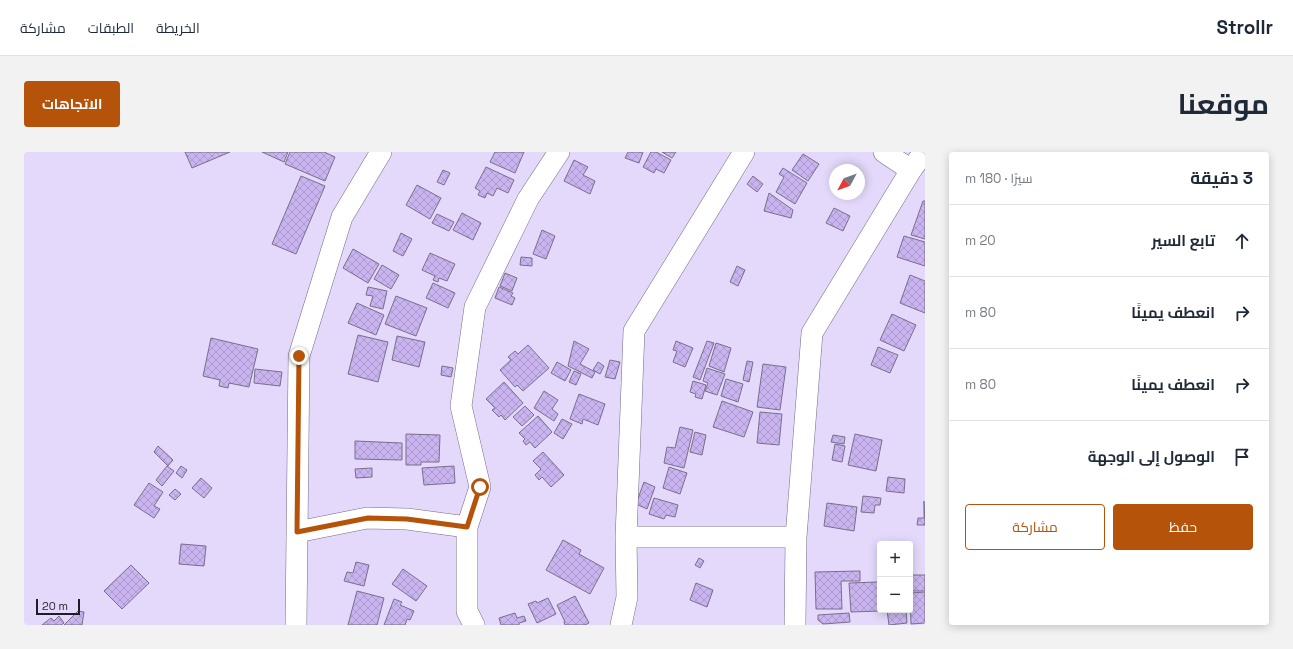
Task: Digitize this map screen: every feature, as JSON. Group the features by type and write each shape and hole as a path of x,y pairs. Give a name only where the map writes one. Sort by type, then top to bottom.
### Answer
{"street":[{"path":"296,625 299,356 342,218 381,152"},
{"path":"474,625 468,611 467,527 480,487 462,406 475,307 528,199 559,152"},
{"path":"621,625 627,597 626,537 634,331 744,152"},
{"path":"884,152 911,170"},
{"path":"795,625 796,537 812,333 911,170 924,152"},
{"path":"297,532 368,518 407,519 467,527"},
{"path":"626,537 796,537"}],"building":[{"path":"185,152 230,152 192,168"},
{"path":"262,152 288,152 284,162"},
{"path":"290,152 324,152 335,157 325,181 285,164"},
{"path":"495,152 524,152 515,173 490,162"},
{"path":"628,152 643,152 639,163 625,158"},
{"path":"651,152 656,152 671,160 664,173 656,169 654,173 643,167"},
{"path":"662,152 676,152 672,158"},
{"path":"803,154 819,164 808,181 792,170"},
{"path":"574,160 588,167 583,175 595,181 590,194 564,181"},
{"path":"486,167 514,180 508,193 497,188 493,196 487,193 485,198 478,195 480,191 475,188"},
{"path":"783,168 807,183 795,204 776,192 784,177 779,174"},
{"path":"443,170 450,173 444,185 437,182"},
{"path":"301,176 325,186 296,254 272,244"},
{"path":"753,176 763,184 757,192 747,184"},
{"path":"417,185 441,198 430,219 406,205"},
{"path":"769,193 793,210 791,218 764,211"},
{"path":"923,201 925,201 925,239 911,235"},
{"path":"834,208 850,216 843,231 826,223"},
{"path":"462,213 481,223 473,240 453,230"},
{"path":"437,214 454,222 449,231 432,223"},
{"path":"542,230 555,236 546,259 533,254"},
{"path":"401,233 412,239 403,256 393,251"},
{"path":"904,236 925,242 925,266 897,257"},
{"path":"353,249 379,264 368,283 343,268"},
{"path":"430,253 455,264 447,281 439,278 438,282 433,280 435,276 422,270"},
{"path":"521,257 532,258 532,266 520,265"},
{"path":"382,265 399,275 391,289 374,279"},
{"path":"737,266 745,270 738,286 730,282"},
{"path":"505,273 517,278 512,291 500,286"},
{"path":"910,275 925,281 925,313 900,303"},
{"path":"433,283 455,293 448,308 426,298"},
{"path":"368,287 387,291 383,309 370,306 373,296 366,295"},
{"path":"499,287 513,293 511,296 515,298 512,305 495,298"},
{"path":"396,296 427,308 416,336 385,324"},
{"path":"357,303 384,315 376,335 348,323"},
{"path":"892,314 916,325 904,351 880,340"},
{"path":"358,335 388,342 378,382 348,374"},
{"path":"397,336 425,342 419,367 392,360"},
{"path":"211,338 258,349 249,387 229,383 228,388 219,386 220,380 203,376"},
{"path":"574,341 589,349 580,364 595,372 592,378 568,366"},
{"path":"676,341 693,348 685,367 673,362 677,351 673,350"},
{"path":"707,341 714,343 700,380 693,377"},
{"path":"716,343 731,348 724,372 709,366"},
{"path":"528,345 549,368 523,391 517,385 515,387 500,370 511,360 508,357 515,351 518,354"},
{"path":"878,347 898,355 890,373 871,365"},
{"path":"610,360 620,362 615,379 605,377"},
{"path":"747,361 753,362 749,382 743,380"},
{"path":"557,362 571,370 565,381 551,373"},
{"path":"598,362 604,366 600,374 593,370"},
{"path":"763,364 786,367 780,410 757,407"},
{"path":"442,366 453,368 451,377 441,375"},
{"path":"707,368 725,374 717,395 705,391 708,383 703,381"},
{"path":"255,369 282,372 280,386 254,383"},
{"path":"574,371 581,374 576,385 569,382"},
{"path":"726,379 743,384 738,402 721,396"},
{"path":"693,381 706,385 702,399 695,397 696,394 690,392"},
{"path":"504,382 523,403 505,420 501,415 499,417 492,410 495,408 486,399"},
{"path":"544,391 558,400 552,409 558,414 554,421 534,408"},
{"path":"579,394 605,404 598,425 583,419 582,424 570,419"},
{"path":"722,401 753,412 744,437 713,427"},
{"path":"525,406 534,415 522,426 513,417"},
{"path":"760,412 782,414 779,445 757,443"},
{"path":"538,416 552,432 535,448 530,442 526,445 523,441 525,439 519,433"},
{"path":"562,419 572,424 563,439 554,433"},
{"path":"680,427 693,430 684,468 664,463 667,447 675,448"},
{"path":"695,432 706,435 702,455 690,452"},
{"path":"406,434 440,435 439,462 421,462 421,465 406,465"},
{"path":"855,434 882,440 876,471 848,465"},
{"path":"833,435 845,437 844,444 831,442"},
{"path":"355,441 402,443 402,460 355,459"},
{"path":"835,444 845,446 842,462 832,460"},
{"path":"158,446 173,460 168,466 154,452"},
{"path":"543,452 564,475 551,487 542,477 539,480 535,475 541,469 533,461"},
{"path":"167,466 174,471 162,486 156,480"},
{"path":"181,466 187,470 182,478 176,473"},
{"path":"454,466 455,483 424,485 422,468"},
{"path":"669,467 687,473 680,494 663,488"},
{"path":"372,468 372,477 356,478 355,469"},
{"path":"888,477 905,479 904,493 886,491"},
{"path":"201,478 212,488 204,498 192,488"},
{"path":"644,482 655,487 647,509 636,504"},
{"path":"149,483 163,492 154,506 160,509 154,518 134,505"},
{"path":"175,489 181,494 175,500 169,495"},
{"path":"863,496 881,498 880,505 875,505 874,513 861,512"},
{"path":"654,498 678,505 675,517 666,515 664,519 649,514"},
{"path":"924,501 925,525 917,525 918,518 924,518"},
{"path":"827,503 857,507 854,531 824,526"},
{"path":"563,540 581,550 579,554 604,568 590,594 546,570"},
{"path":"181,544 206,546 204,566 179,564"},
{"path":"699,558 704,561 700,568 695,565"},
{"path":"356,562 369,565 364,586 344,581 347,572 353,573"},
{"path":"131,565 149,583 122,609 104,591"},
{"path":"403,569 427,586 416,601 392,584"},
{"path":"860,571 860,581 841,581 842,609 816,609 815,572"},
{"path":"913,575 925,575 925,591 913,591"},
{"path":"877,582 877,611 851,612 849,583"},
{"path":"696,583 713,590 707,607 690,600"},
{"path":"357,591 384,598 377,625 348,625"},
{"path":"925,592 925,623 911,624 911,613 913,613 913,593"},
{"path":"575,596 589,623 585,625 565,625 557,605"},
{"path":"548,598 556,614 537,623 528,604 536,601 537,603"},
{"path":"394,599 402,602 400,605 414,611 410,620 407,619 405,625 384,625"},
{"path":"78,611 84,612 82,625 64,625"},
{"path":"515,613 517,618 524,616 526,621 519,623 519,625 501,625 499,618"},
{"path":"849,613 850,622 823,624 818,620 818,615"},
{"path":"887,613 906,613 907,623 889,625"},
{"path":"59,616 64,623 61,625 42,625 51,618 54,621"}],"route":[{"path":"299,356 297,532 368,518 407,519 467,527 480,487"}]}
